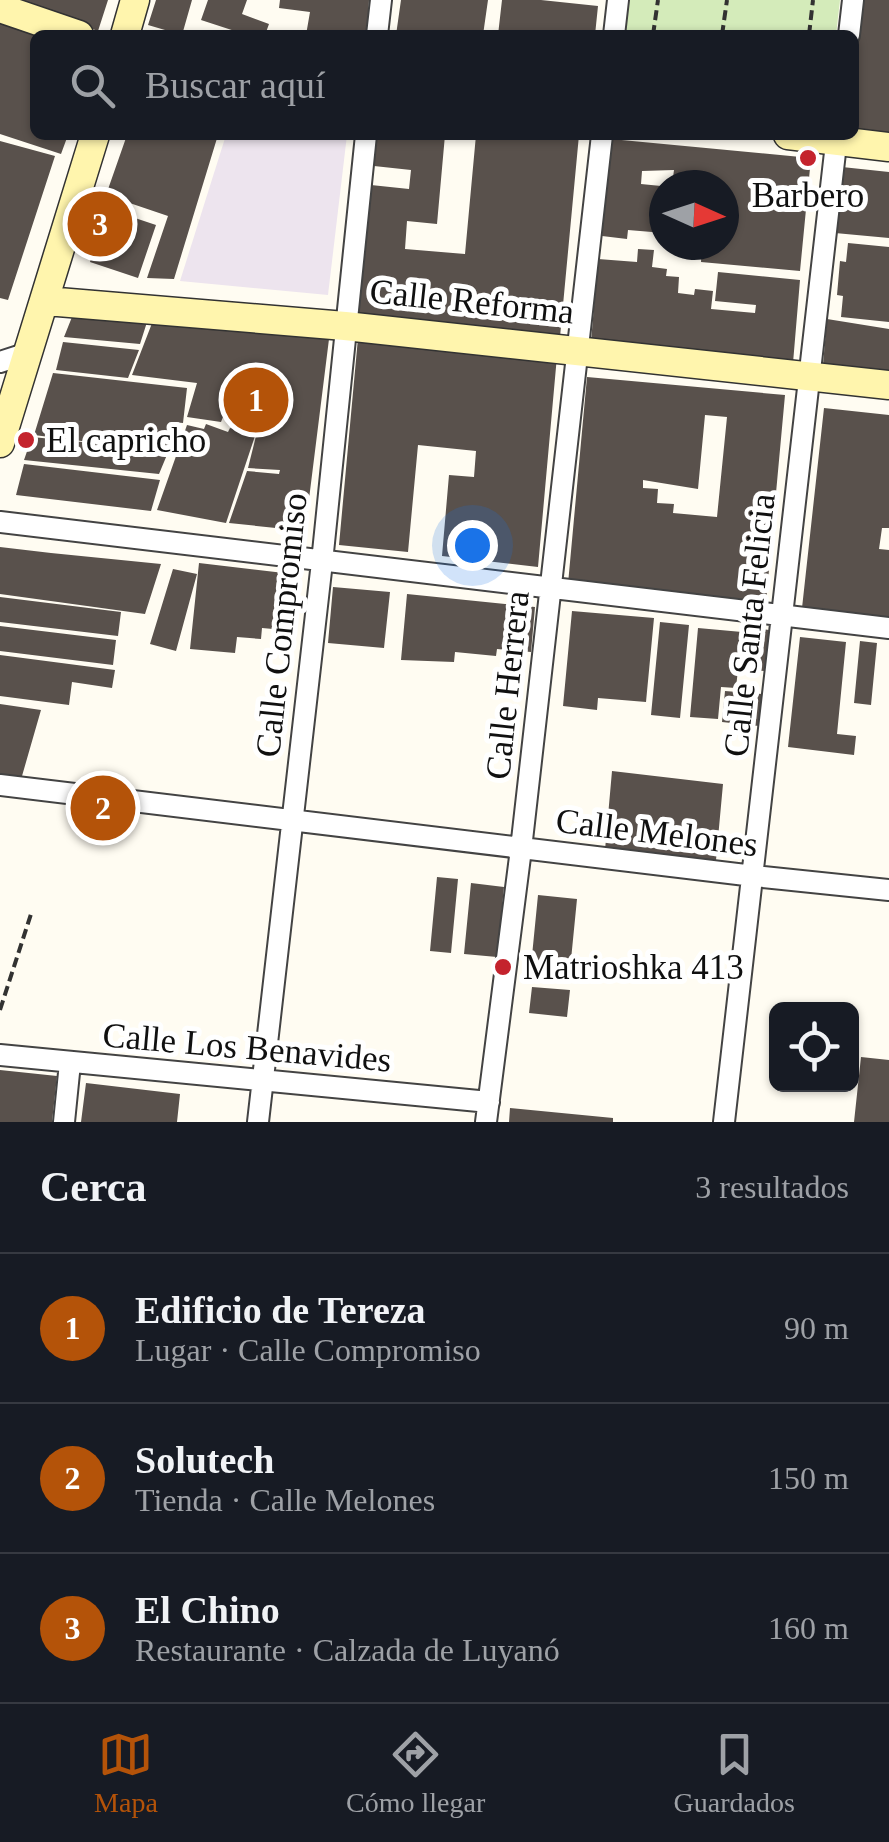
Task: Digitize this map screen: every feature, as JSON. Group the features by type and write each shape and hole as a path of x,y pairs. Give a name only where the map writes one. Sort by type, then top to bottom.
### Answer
{"street":[{"path":"126,30 135,0"},
{"path":"378,30 381,0"},
{"path":"615,30 618,0"},
{"path":"850,30 853,0"},
{"path":"0,8 65,30"},
{"path":"0,443 94,140"},
{"name":"Calle Compromiso","path":"258,1122 365,140"},
{"name":"Calle Herrera","path":"487,1112 522,848 601,140"},
{"name":"Calle Santa Felicia","path":"724,1122 836,140"},
{"path":"848,140 889,147"},
{"name":"Calle Reforma","path":"46,301 345,326 889,385"},
{"path":"0,362 28,354"},
{"path":"0,522 889,628"},
{"name":"Calle Melones","path":"0,785 889,890"},
{"name":"Calle Los Benavides","path":"0,1055 262,1082 487,1112"},
{"path":"64,1122 70,1062"}],"path":[{"path":"654,30 658,0"},
{"path":"723,30 727,0"},
{"path":"810,30 813,0"},
{"path":"0,1010 31,914"}],"shaded area":[{"path":"224,140 346,140 328,295 180,281"}],"green space":[{"path":"625,0 840,0 837,30 622,30"}],"building":[{"path":"10,0 108,0 95,30"},
{"path":"156,0 192,0 183,30 148,25"},
{"path":"208,0 247,0 242,14 269,24 267,30 232,30 201,20"},
{"path":"280,0 369,0 367,30 307,30 310,12 279,8"},
{"path":"401,0 488,0 484,30 397,30"},
{"path":"502,0 598,6 596,30 499,30"},
{"path":"859,0 889,0 889,142 859,136"},
{"path":"0,19 35,30 30,30 30,140 66,140 61,154 0,134"},
{"path":"125,140 216,140 174,279 147,278 168,216 106,195"},
{"path":"377,140 445,140 437,224 407,221 405,249 465,254 476,140 579,140 560,337 358,318 371,185 409,189 411,170 374,166"},
{"path":"611,140 811,158 800,271 701,262 739,260 739,170 642,171 641,184 649,185 649,232 628,230 627,239 602,236"},
{"path":"0,141 55,156 8,300 0,298"},
{"path":"842,167 889,172 889,238 835,233"},
{"path":"105,208 156,225 138,278 90,262"},
{"path":"848,243 889,247 889,322 841,317 843,296 837,295 840,261 846,262"},
{"path":"638,249 649,250 652,267 667,269 666,276 679,277 678,293 694,295 695,289 713,291 711,309 755,313 756,305 715,301 718,272 800,280 793,363 591,342 598,259 637,262"},
{"path":"74,312 148,319 140,344 64,337"},
{"path":"154,318 329,339 305,531 229,523 247,471 279,474 280,470 248,468 258,428 223,417 221,422 187,417 197,383 132,375"},
{"path":"827,319 889,329 889,382 822,376"},
{"path":"358,338 557,356 538,567 442,556 449,475 474,477 476,451 418,445 408,552 339,545"},
{"path":"63,342 139,350 128,378 56,370"},
{"path":"53,373 187,388 183,423 172,422 169,450 159,474 24,460 32,437 113,445 34,435"},
{"path":"587,377 785,395 766,602 568,584","holes":["705,415 727,417 717,517 673,513 674,504 657,503 658,489 643,488 643,480 698,489"]},
{"path":"824,408 889,415 889,528 882,528 879,549 889,550 889,618 802,608"},
{"path":"206,424 228,432 230,428 256,433 226,523 157,510 187,425 204,429"},
{"path":"24,464 160,480 151,511 16,495"},
{"path":"0,547 161,564 145,614 0,594"},
{"path":"199,563 301,575 295,631 262,628 261,639 237,637 235,653 190,649"},
{"path":"173,569 197,574 176,651 150,644"},
{"path":"333,587 390,592 384,648 328,643"},
{"path":"407,594 535,607 531,652 497,649 496,656 455,652 454,662 401,660"},
{"path":"0,597 121,612 118,636 0,622"},
{"path":"572,611 654,618 646,702 598,698 597,710 563,706"},
{"path":"660,622 689,625 680,718 651,715"},
{"path":"0,626 116,640 113,665 0,651"},
{"path":"747,627 769,630 765,671 742,669"},
{"path":"698,628 742,632 736,688 721,687 718,719 690,717"},
{"path":"800,637 846,642 837,734 856,736 854,755 788,747"},
{"path":"860,641 877,643 871,705 854,703"},
{"path":"0,655 115,670 112,688 72,682 69,705 0,696"},
{"path":"725,691 762,694 759,726 722,722"},
{"path":"0,704 41,710 20,783 0,780"},
{"path":"612,771 723,784 716,860 605,850"},
{"path":"437,877 458,879 451,953 430,951"},
{"path":"471,883 504,887 497,957 464,954"},
{"path":"538,895 577,899 569,980 530,976"},
{"path":"532,987 570,990 567,1017 529,1013"},
{"path":"861,1057 889,1060 889,1122 854,1122"},
{"path":"0,1070 57,1076 52,1122 0,1122"},
{"path":"86,1083 180,1094 177,1122 81,1122"},
{"path":"510,1108 613,1118 613,1122 509,1122"}],"place":[{"name":"Barbero","path":"808,158"},
{"name":"El Chino","path":"100,224"},
{"name":"Edificio de Tereza","path":"256,400"},
{"name":"El capricho","path":"26,440"},
{"name":"Solutech","path":"103,808"},
{"name":"Matrioshka 413","path":"503,967"}]}
